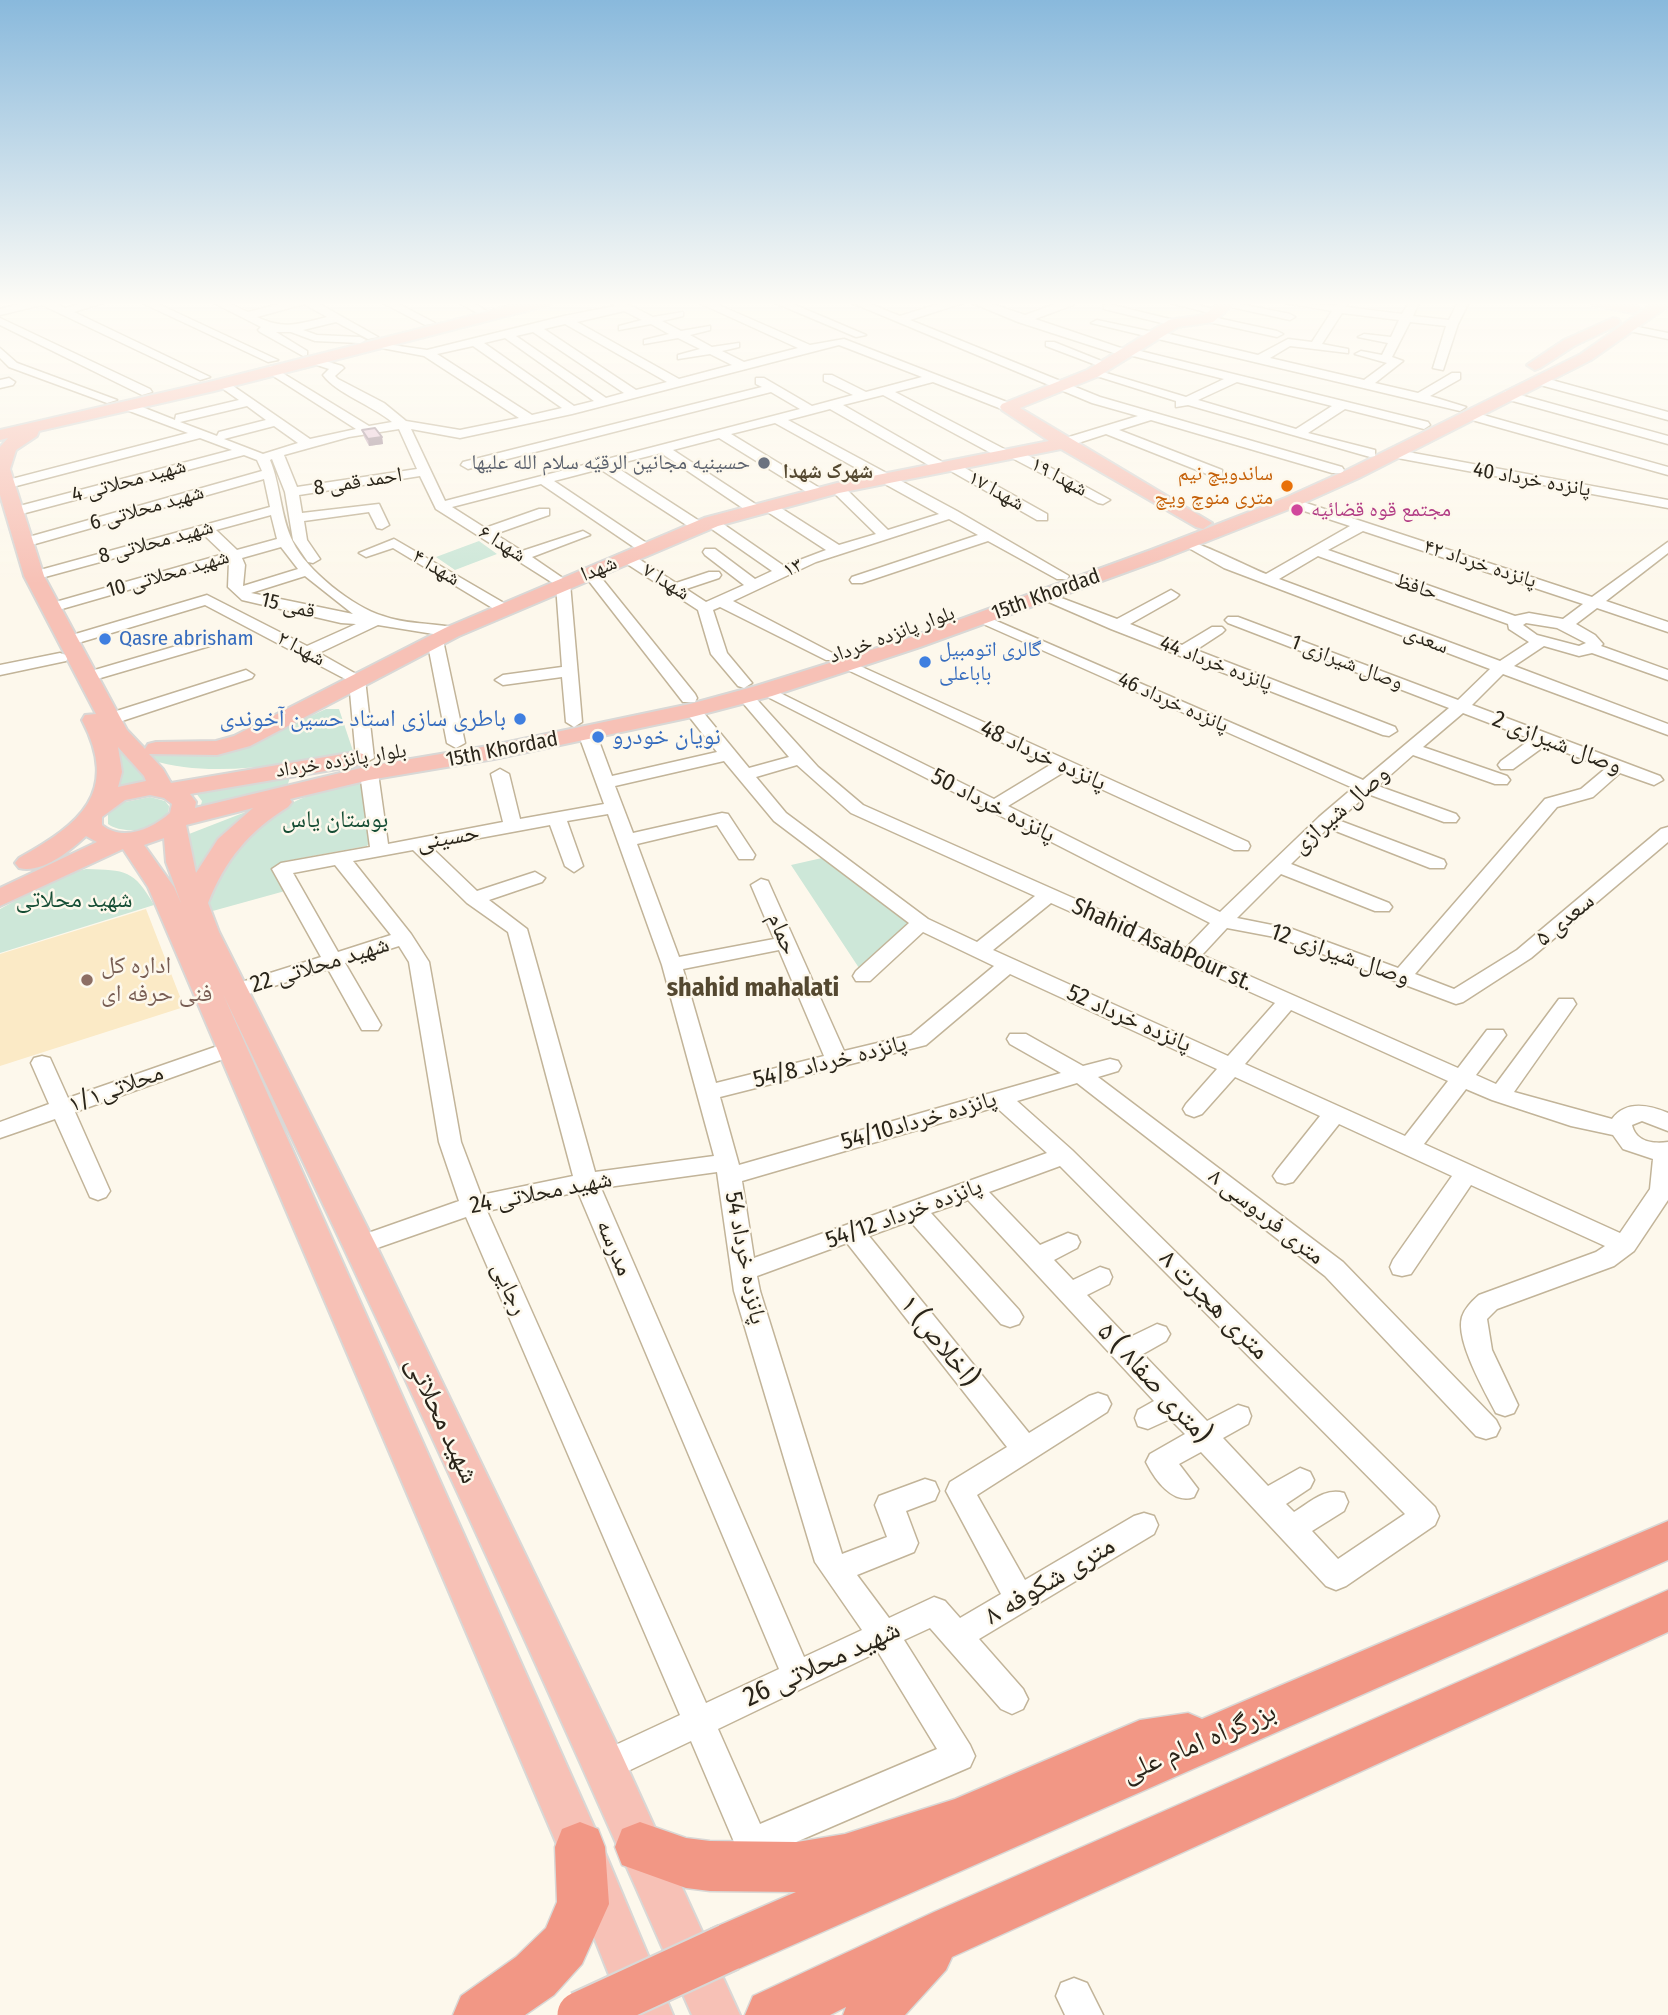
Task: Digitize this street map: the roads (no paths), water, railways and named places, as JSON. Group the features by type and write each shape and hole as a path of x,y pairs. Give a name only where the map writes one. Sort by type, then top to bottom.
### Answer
{"highway":[{"name":"بزرگراه امام علی","path":"581,2015 729,1947 1668,1540"},
{"path":"772,2015 952,1930 1668,1610"},
{"path":"640,1847 687,1863 710,1866 797,1867 845,1859 957,1823 1140,1743 1227,1730"},
{"path":"480,2015 535,1976 564,1946 583,1904 580,1847"},
{"path":"870,2015 909,1969 952,1930"}],"main road":[{"path":"0,420 53,418 142,403 164,396"},
{"path":"1008,407 1034,396"},
{"name":"بلوار پانزده خرداد","path":"839,661 897,631 1062,576 1278,497 1424,425 1464,411 1487,396"},
{"name":"15th Khordad","path":"60,857 156,834 177,821 309,780 367,765 580,728 751,690 980,619 1292,502 1397,454 1464,411 1506,396"},
{"path":"125,840 110,839 94,832 94,813 110,783 112,766 106,743 64,650 16,567 1,458 2,439 27,433 53,418 111,400 142,403"},
{"path":"1008,407 1064,443 1203,523"},
{"name":"شهدا","path":"113,726 147,753 203,749 243,741 302,712 357,678 443,636 705,525 828,490 1064,443"},
{"path":"7,511 50,608 64,650 87,677 113,726"},
{"name":"بلوار پانزده خرداد","path":"367,765 456,743 580,728"},
{"path":"147,753 164,790"},
{"name":"بلوار پانزده خرداد","path":"60,857 94,813 127,792 309,780"},
{"path":"194,904 214,860 230,840 267,809 309,780"},
{"name":"شهید محلاتی","path":"164,790 180,796 185,809 177,821 161,887 580,1847 649,2015"},
{"name":"شهید محلاتی","path":"125,840 164,866 194,904 360,1245 605,1766 716,2015"},
{"path":"0,878 60,857"},
{"path":"0,898 60,857"}],"street":[{"path":"100,396 111,400"},
{"path":"130,396 200,434 245,451 278,455 292,492 305,562"},
{"path":"240,396 309,445"},
{"path":"311,396 368,431"},
{"path":"361,396 380,406 403,425 441,506 864,396"},
{"path":"488,396 584,469"},
{"path":"552,396 572,410"},
{"path":"595,396 604,402"},
{"path":"142,403 269,456 403,425 419,425 451,435 524,421 627,396"},
{"path":"468,465 740,396"},
{"path":"787,396 810,410"},
{"name":"شهدا ۱۹","path":"894,396 1103,500"},
{"path":"980,396 1008,407"},
{"path":"1087,396 1148,417 1337,470"},
{"path":"1170,396 1298,435 1370,453"},
{"path":"1064,443 1148,417 1198,396"},
{"path":"1307,396 1424,425"},
{"path":"1416,396 1668,471"},
{"path":"1506,396 1668,439"},
{"path":"1596,396 1668,416"},
{"path":"1626,404 1639,396"},
{"path":"180,418 248,402"},
{"name":"شهدا ۱۷","path":"831,404 1042,517"},
{"path":"1298,435 1342,405"},
{"path":"777,419 1062,576"},
{"path":"223,435 274,422"},
{"path":"1107,430 1217,473"},
{"path":"720,433 828,490 884,534"},
{"path":"5,485 200,434"},
{"path":"662,448 836,550"},
{"name":"شهید محلاتی 4","path":"7,511 245,451"},
{"name":"پانزده خرداد 40","path":"1397,454 1668,504"},
{"path":"269,456 270,473 285,541 326,588 378,612"},
{"path":"602,464 784,573"},
{"name":"احمد قمی 8","path":"292,492 423,472"},
{"name":"شهید محلاتی 6","path":"23,543 270,473"},
{"path":"544,480 646,549"},
{"name":"پانزده خرداد ۴۲","path":"1292,502 1668,627"},
{"name":"شهدا ۶","path":"441,506 563,583"},
{"path":"296,518 374,508 382,525"},
{"name":"شهید محلاتی 8","path":"34,576 206,528 252,533 278,509"},
{"path":"484,533 544,512"},
{"name":"۱۳","path":"705,608 723,602 811,559 951,514"},
{"path":"1267,579 1363,525"},
{"path":"206,528 234,555"},
{"name":"شهید محلاتی 10","path":"50,608 234,555 252,533 285,541"},
{"path":"522,556 583,535"},
{"path":"857,580 990,536"},
{"name":"شهدا ۴","path":"366,553 394,543 504,609"},
{"name":"سعدی","path":"1187,543 1229,565 1668,730"},
{"path":"1564,626 1668,546"},
{"name":"حافظ","path":"1315,551 1516,622"},
{"path":"709,552 755,586"},
{"name":"قمی 15","path":"234,555 238,565 235,587 247,597 341,618 378,612 443,636"},
{"name":"شهدا ۷","path":"626,557 705,608"},
{"path":"239,592 305,562 323,570 360,594"},
{"name":"پانزده خرداد 52","path":"590,573 780,817 921,923 1625,1245"},
{"path":"676,588 714,575"},
{"name":"پانزده خرداد 54","path":"563,583 568,671 580,728 616,807 672,965 728,1169 747,1291 831,1562 884,1635 959,1756"},
{"path":"1116,626 1171,595"},
{"name":"پانزده خرداد 44","path":"1042,596 1389,731"},
{"name":"شهدا ۲","path":"64,650 208,600 357,678"},
{"name":"پانزده خرداد 48","path":"723,602 839,661 1241,846"},
{"name":"Shahid AsabPour st.","path":"705,608 719,654 751,690 800,759 839,797 857,809 1500,1095 1579,1120 1620,1129"},
{"path":"307,652 378,612"},
{"path":"1592,648 1595,644 1588,636 1539,618 1516,622 1514,626 1541,641 1579,651 1592,648 1668,675"},
{"name":"پانزده خرداد 46","path":"980,619 1365,787 1450,818"},
{"name":"وصال شیرازی 1","path":"1233,620 1460,707"},
{"path":"1183,651 1217,630"},
{"path":"443,636 456,743"},
{"name":"وصال شیرازی","path":"1189,957 1222,921 1325,821 1460,707 1499,668 1541,641"},
{"path":"87,677 207,642"},
{"path":"0,670 64,650"},
{"path":"503,680 568,671"},
{"path":"113,726 246,675"},
{"path":"357,678 380,850"},
{"name":"پانزده خرداد 50","path":"751,690 1222,921"},
{"name":"وصال شیرازی 2","path":"1460,707 1654,780"},
{"path":"1411,749 1504,773 1544,738"},
{"path":"606,783 730,754"},
{"path":"746,774 800,759"},
{"path":"994,807 1063,765"},
{"path":"1403,975 1550,803 1587,793 1618,766"},
{"path":"499,774 513,826"},
{"name":"حسینی","path":"333,961 281,869 616,807"},
{"path":"557,818 574,866"},
{"path":"628,840 722,818 746,856"},
{"path":"1325,821 1437,864"},
{"name":"سعدی ۵","path":"1456,997 1524,954 1668,833"},
{"name":"مدرسه","path":"417,844 474,899 517,929 586,1182 797,1675"},
{"name":"رجایی","path":"340,858 404,938 419,962 450,1142 472,1205 752,1844 959,1756"},
{"path":"1278,866 1382,907"},
{"path":"474,899 535,878"},
{"name":"حمام","path":"761,885 836,1060"},
{"path":"979,951 1048,895"},
{"name":"وصال شیرازی 12","path":"1222,921 1285,933 1456,997"},
{"path":"863,975 921,923"},
{"name":"شهید محلاتی 22","path":"236,991 404,938"},
{"path":"672,965 785,943"},
{"path":"333,961 370,1025"},
{"name":"پانزده خرداد 54/8","path":"709,1092 918,1040 1008,965"},
{"path":"1194,1110 1288,1001"},
{"path":"1500,1095 1566,1004"},
{"path":"1410,1146 1495,1035"},
{"name":"۸ متری فردوسی","path":"1018,1039 1080,1074 1334,1269 1486,1428"},
{"name":"محلاتی۱/۱","path":"0,1130 232,1048"},
{"path":"42,1063 98,1191"},
{"name":"پانزده خرداد54/10","path":"728,1169 1000,1098 1110,1066"},
{"name":"۸ متری هجرت","path":"1000,1098 1064,1156 1425,1516 1336,1577"},
{"path":"1285,1176 1336,1112"},
{"path":"1505,1405 1473,1332 1474,1318 1488,1302 1605,1259 1625,1245 1662,1190 1667,1151 1649,1151 1634,1144 1620,1129 1622,1119 1632,1114 1647,1114 1668,1123"},
{"name":"پانزده خرداد 54/12","path":"744,1271 1064,1156"},
{"name":"شهید محلاتی 24","path":"360,1245 472,1205 586,1182 728,1169"},
{"path":"1402,1267 1467,1172"},
{"name":"۵ ( ۸متری صفا)","path":"972,1189 1336,1577"},
{"path":"914,1210 1010,1317"},
{"name":"۱ (اخلاص)","path":"852,1232 1026,1450"},
{"path":"1036,1258 1068,1242"},
{"path":"1069,1293 1100,1277"},
{"path":"1125,1352 1157,1334"},
{"path":"1020,1600 960,1491 1098,1404"},
{"path":"1148,1418 1173,1404"},
{"path":"1184,1489 1160,1462 1237,1416"},
{"path":"1266,1502 1300,1480"},
{"path":"836,1570 904,1543 889,1505 925,1491"},
{"path":"1291,1529 1334,1502"},
{"name":"۸ متری شکوفه","path":"957,1636 1144,1525"},
{"name":"شهید محلاتی 26","path":"605,1766 934,1611 1012,1699"}],"place":[{"name":"حسینیه مجانین الرقیّه سلام الله علیها","path":"764,463"},
{"name":"ساندویچ نیم متری منوچ ویچ","path":"1287,486"},
{"name":"مجتمع قوه قضائیه","path":"1297,510"},
{"name":"Qasre abrisham","path":"105,639"},
{"name":"گالری اتومبیل باباعلی","path":"925,662"},
{"name":"باطری سازی استاد حسین آخوندی","path":"520,719"},
{"name":"نویان خودرو","path":"598,737"},
{"name":"اداره کل فنی حرفه ای","path":"87,980"}],"district":[{"name":"شهرک شهدا","path":"828,472"},
{"name":"shahid mahalati","path":"753,989"}],"park label":[{"name":"بوستان یاس","path":"335,820"}]}
